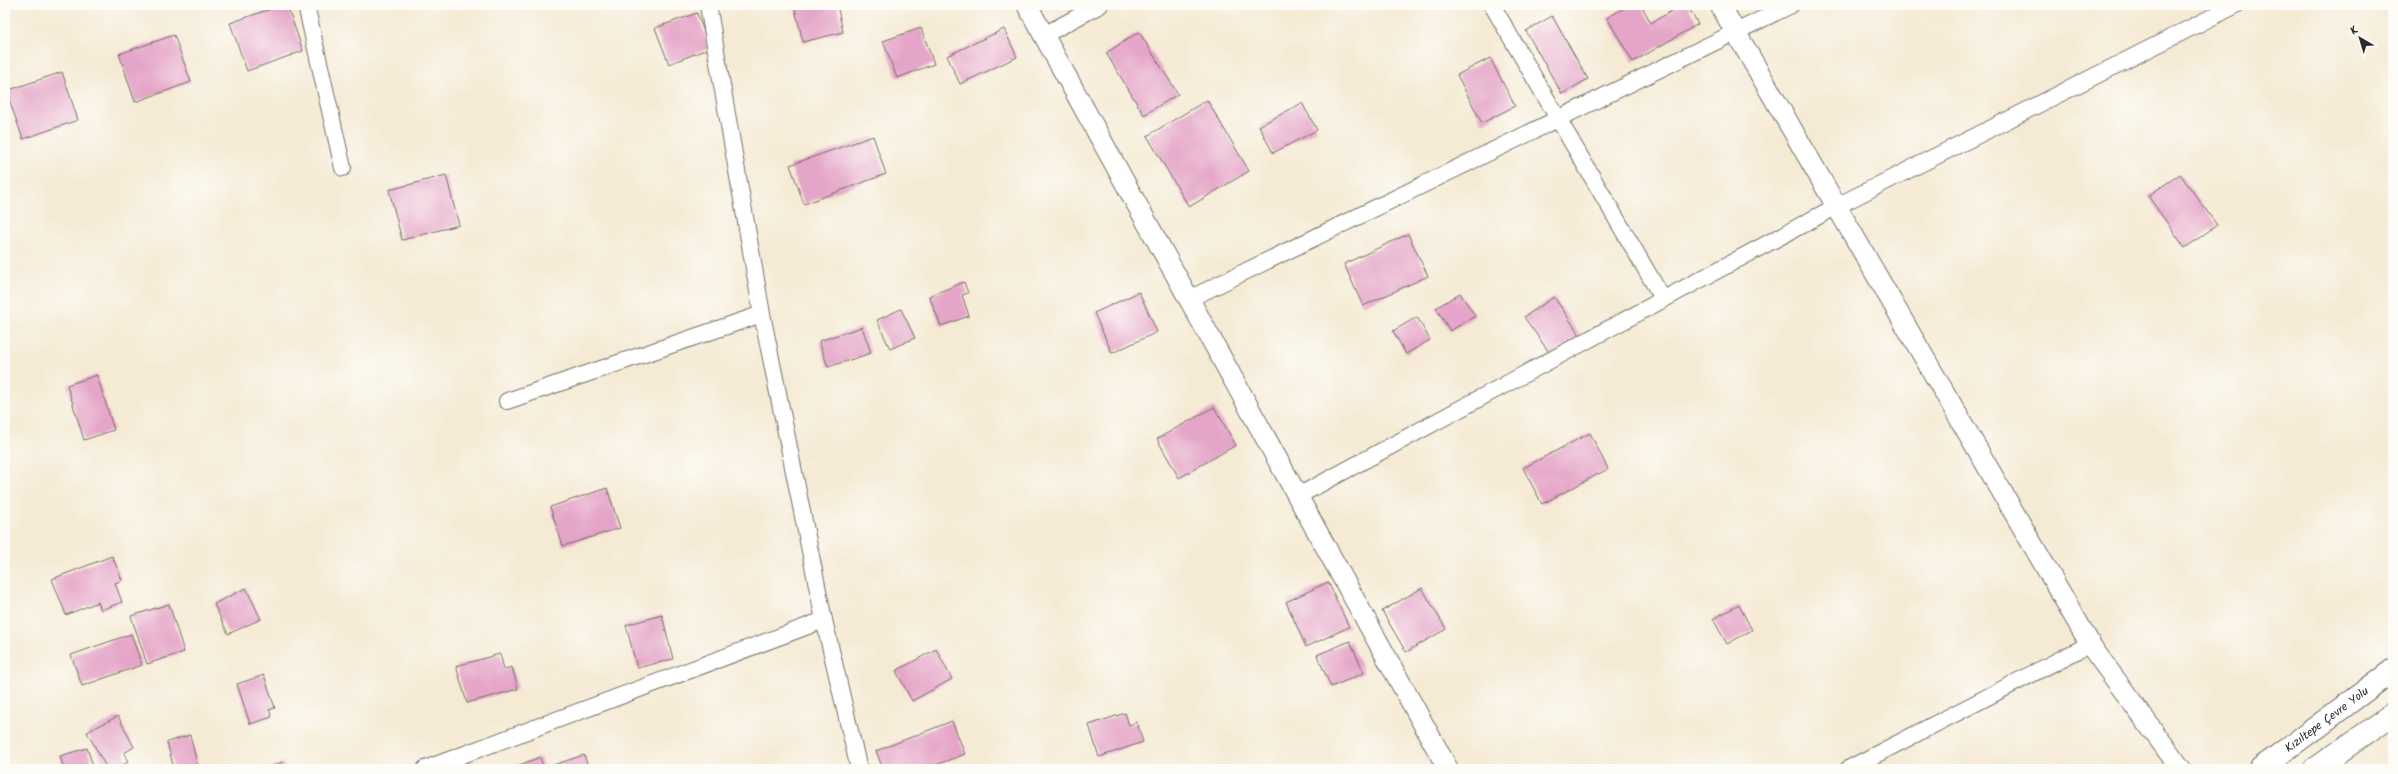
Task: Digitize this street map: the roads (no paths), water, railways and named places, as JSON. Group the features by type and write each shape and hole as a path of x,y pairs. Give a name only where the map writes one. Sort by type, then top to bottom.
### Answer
{"highway":[{"name":"Kızıltepe Çevre Yolu","path":"2260,769 2393,670"},
{"path":"2315,769 2393,714"}],"street":[{"path":"306,5 343,168"},
{"path":"708,5 762,314 824,620 859,769"},
{"path":"1027,5 1448,769"},
{"path":"1044,35 1100,5"},
{"path":"1492,5 1663,299"},
{"path":"1720,5 2090,644 2181,769"},
{"path":"1189,299 1791,5"},
{"path":"1298,496 1837,206 2236,5"},
{"path":"507,401 762,314"},
{"path":"425,769 824,620"},
{"path":"1848,769 2090,644"}]}
